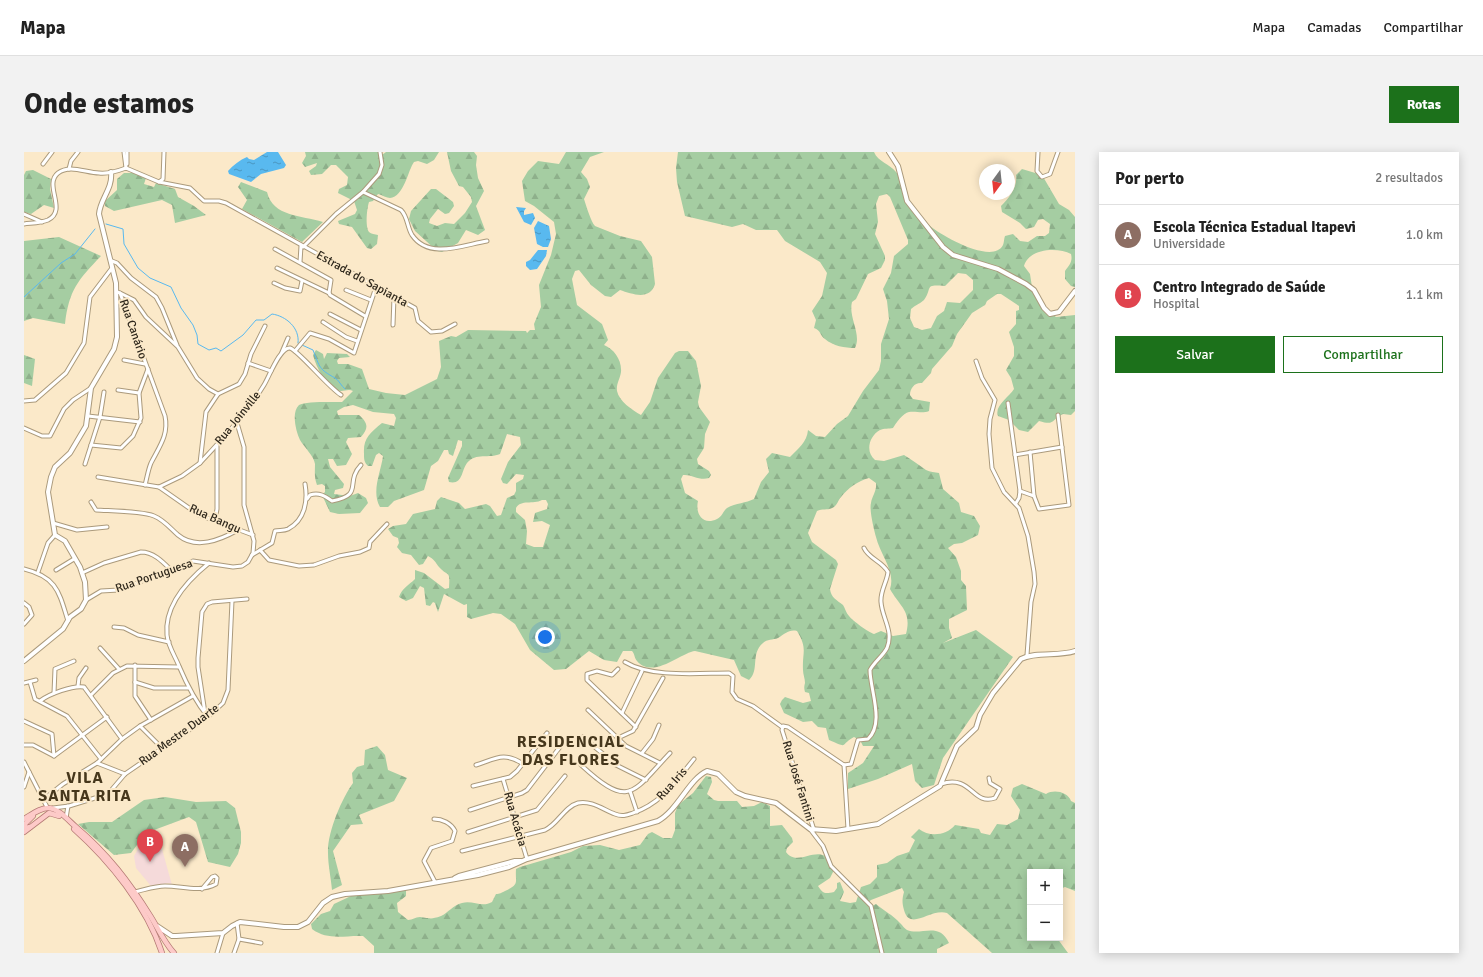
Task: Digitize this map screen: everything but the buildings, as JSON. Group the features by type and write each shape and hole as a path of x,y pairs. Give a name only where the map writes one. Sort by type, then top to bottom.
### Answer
{"main road":[{"path":"24,819 48,808 66,818 104,852 118,868 156,926 160,936 174,953"},
{"path":"37,812 25,823 24,827 28,828 37,822"},
{"path":"24,832 49,813 56,814 98,851 123,881 148,920 162,953"}],"street":[{"path":"43,164 52,152"},
{"path":"69,168 71,161 78,152"},
{"path":"24,224 42,222 51,218 56,209 53,186 54,178 61,171 69,168 101,174 126,168 126,152"},
{"path":"159,182 163,179 164,152"},
{"name":"Estrada do Sapianta","path":"302,246 362,192 380,172 382,164 380,152"},
{"path":"889,152 898,166 907,202 950,254 998,269 1010,277 1026,284 1034,290 1044,308 1050,314 1059,312 1075,291"},
{"path":"1038,152 1036,171 1042,178 1050,174 1058,152"},
{"name":"Estrada do Sapianta","path":"126,168 159,182 190,188 204,201 219,201 226,203 275,232 416,309 418,321 431,332 442,331 454,324"},
{"path":"24,661 58,634 70,617 81,609 86,600 82,573 65,541 55,535 48,492 55,467 70,453 86,426 91,388 115,343 118,293 112,261 99,214 100,206 112,184 112,172"},
{"path":"362,192 401,210 405,215 412,234 416,240 428,247 442,249 487,241"},
{"path":"24,214 42,222"},
{"path":"300,262 302,246"},
{"path":"275,249 331,280 328,293"},
{"path":"112,261 117,263 131,278 156,297 178,347 197,378 209,389 218,394"},
{"path":"24,401 35,400 66,373 84,343 90,297 113,267"},
{"path":"278,268 328,293 335,299 365,316"},
{"path":"274,283 285,288 300,291 302,281"},
{"path":"295,350 310,332 330,339 352,354 376,287"},
{"path":"346,290 371,300"},
{"path":"118,293 134,300 146,317 178,347"},
{"name":"Rua Canário","path":"118,293 166,416 166,434 151,465 145,485"},
{"path":"393,325 394,297"},
{"path":"330,314 361,330"},
{"path":"323,322 346,337 357,342"},
{"path":"200,463 205,416 218,394 239,384 265,326"},
{"name":"Rua Joinville","path":"159,488 182,476 200,463 237,422 263,388 288,338"},
{"path":"280,355 287,348 295,350 323,381 341,395"},
{"path":"124,360 145,364"},
{"path":"976,361 982,378 995,400 990,419 989,434 992,468 1004,492 1016,503 1028,536 1035,584 1027,656"},
{"path":"248,363 272,371"},
{"path":"91,445 119,448 124,447 140,422 142,414 139,393 148,369"},
{"path":"24,428 42,436 50,436 64,409 73,400 91,388"},
{"path":"118,390 139,393"},
{"path":"84,464 100,417 104,392"},
{"path":"1008,403 1020,491 1019,498 1016,503"},
{"path":"1030,452 1034,496 1039,508 1069,505 1058,415"},
{"path":"88,416 140,422"},
{"path":"237,422 244,447 244,505 253,535 252,555"},
{"path":"215,520 217,509 217,445"},
{"path":"1015,455 1062,447"},
{"path":"306,502 310,495 315,494 320,494 332,501 348,497 352,494 355,472 361,465"},
{"path":"98,477 159,488"},
{"path":"252,555 273,542 275,531 287,529 300,520 307,496 304,484"},
{"name":"Rua Bangu","path":"159,488 196,513 253,535"},
{"path":"1020,491 1034,496"},
{"path":"91,502 96,510 153,515 163,521 179,536 197,542 216,542 238,530"},
{"path":"53,523 77,530 107,527"},
{"path":"260,550 272,561 299,566 317,565 339,556 360,552 369,548 370,542 387,524"},
{"path":"38,572 48,543 55,535"},
{"path":"848,829 844,765 851,764 858,740 868,739 873,732 876,718 870,670 887,648 889,635 889,626 882,613 881,602 888,572 884,566 868,556 864,548"},
{"path":"82,573 104,563 141,552 146,552 158,558 170,569"},
{"name":"Rua Portuguesa","path":"86,600 101,592 119,590 193,561 233,567 242,566 248,562 252,555"},
{"path":"56,570 74,559"},
{"path":"208,717 188,688 168,642 167,634 168,619 181,590 209,563"},
{"path":"24,569 38,572 55,586 68,621"},
{"path":"205,713 198,667 202,612 207,604 247,599"},
{"name":"Rua Mestre Duarte","path":"48,808 68,806 108,794 125,774 208,717 223,703 227,696 232,601"},
{"path":"24,603 29,607 32,615 24,624"},
{"path":"114,627 124,628 138,635 168,642"},
{"path":"100,648 119,669"},
{"path":"941,784 957,746 976,728 986,705 1003,679 1016,663 1027,656 1052,655 1075,651"},
{"path":"54,693 56,669 58,666 74,661"},
{"path":"625,662 638,667 678,674 693,674 701,672 729,673 732,676 732,692 737,699 753,706 782,728"},
{"path":"91,695 119,669 134,665 179,667"},
{"path":"134,665 135,696 151,720"},
{"path":"78,686 79,678 86,668"},
{"path":"618,669 612,675 592,671 587,674 586,678 589,683 636,727"},
{"path":"622,714 642,671"},
{"path":"618,738 630,734 636,727 663,678"},
{"path":"24,683 36,680"},
{"path":"30,682 33,696 67,716 101,759"},
{"path":"135,682 154,688 188,688"},
{"path":"40,701 54,693 78,686 84,687 122,739"},
{"path":"43,800 63,784 97,763 122,739 140,726 193,696"},
{"path":"588,710 626,746 660,763"},
{"path":"54,756 107,717"},
{"path":"24,721 52,734 54,756"},
{"path":"642,753 653,738 659,725"},
{"path":"140,726 162,748"},
{"name":"Rua José Fantini","path":"844,765 786,726 782,728 812,830 823,846 831,866 871,906 882,953"},
{"path":"473,786 503,779 517,772 547,733"},
{"path":"583,736 616,765 646,780"},
{"path":"470,810 508,798 527,790 564,744"},
{"path":"24,745 33,745 54,756"},
{"path":"581,765 606,786 620,792 630,791 641,786 670,753"},
{"path":"476,765 505,756 514,758 523,764"},
{"name":"Rua Iris","path":"462,851 520,838 551,827 570,807 580,803 594,805 620,816 637,812 651,806 665,794 694,759"},
{"path":"24,762 48,808"},
{"path":"97,763 125,774"},
{"path":"156,926 172,936 223,933 237,923 245,922 284,927 298,926 308,922 323,903 332,897 345,894 388,892 454,879 459,876 515,861 521,861 658,821 670,812 698,778 707,771 718,774 736,792 745,796 779,805 812,830 827,831 878,824 902,811 941,784 949,782 960,782 981,799 987,800 995,798 1000,789 990,783 989,778"},
{"path":"24,787 29,772"},
{"path":"468,832 532,813 542,806 565,776"},
{"name":"Rua Acácia","path":"503,779 527,859"},
{"path":"26,783 34,782"},
{"path":"630,791 637,812"},
{"path":"66,818 68,806"},
{"path":"434,819 439,819 450,824 455,831 452,841 431,848 424,861 435,882"},
{"path":"134,892 165,886 202,889 216,884 217,878 213,876 202,889"},
{"path":"234,953 239,939 237,923"},
{"path":"217,953 223,933"},
{"path":"170,948 172,936"},
{"path":"239,939 260,943"}],"shaded area":[{"path":"157,831 172,885 169,883 151,886 136,868 134,856 147,834"}],"green space":[{"path":"305,152 379,152 382,155 386,152 439,152 434,160 427,164 418,161 414,162 405,183 399,193 395,196 389,198 378,194 373,201 369,202 367,226 370,233 378,235 377,244 371,249 367,248 352,227 339,224 338,221 355,214 357,210 354,201 338,193 339,189 347,185 348,177 336,165 331,165 322,174 311,175 309,171 316,166 317,163 305,167 302,163 306,156"},
{"path":"447,152 474,152 477,156 476,165 478,178 484,191 476,206 485,230 478,235 466,230 458,243 442,252 437,251 415,231 409,219 411,211 431,189 436,189 453,202 454,206 449,213 445,214 438,209 430,219 429,223 437,226 445,223 454,224 465,213 472,202 471,197 463,187 459,186 451,171"},
{"path":"566,152 604,152 590,157 581,172 587,179 590,187 584,199 592,221 595,226 620,236 641,241 652,257 655,284 649,293 640,295 620,290 611,297 605,296 591,285 579,270 575,271 572,279 577,305 602,324 608,340 604,345 614,352 620,363 621,372 617,388 618,395 623,402 641,415 650,402 658,378 675,353 679,351 688,351 696,361 701,386 698,402 699,407 710,422 705,434 704,448 697,459 698,464 709,471 711,475 709,478 705,479 683,475 681,479 685,493 698,501 697,506 701,518 708,521 719,518 730,506 754,499 761,482 769,472 766,459 772,453 790,457 804,442 808,430 816,436 825,437 837,424 848,416 863,391 879,370 881,361 881,344 889,319 887,301 883,289 891,273 894,256 908,244 908,240 890,197 887,194 879,196 876,204 878,222 875,234 885,256 885,260 881,268 868,274 856,299 852,302 851,308 857,337 855,348 835,345 823,338 818,330 814,328 816,320 812,311 822,296 827,273 820,262 785,241 777,230 756,230 743,224 732,227 685,216 677,182 676,168 678,152 874,152 878,158 898,174 907,191 909,201 927,224 936,231 967,247 989,252 997,250 1003,245 1005,236 1013,234 1020,241 1028,242 1037,236 1045,236 1049,233 1050,224 1043,219 1038,220 1034,227 1026,229 1020,223 1002,212 1001,206 1006,200 1015,200 1016,175 1022,169 1042,175 1059,204 1069,210 1075,217 1075,287 1071,286 1065,279 1065,271 1071,261 1071,254 1059,250 1038,252 1027,260 1024,266 1030,274 1032,287 1037,292 1042,303 1050,312 1056,317 1075,315 1075,411 1071,415 1063,414 1050,423 1039,421 1028,432 1019,430 1009,420 998,416 997,412 1000,405 1014,389 1011,378 1006,370 1014,356 1014,347 1009,332 1016,324 1016,311 1019,310 1019,306 1001,294 997,294 987,301 985,305 972,313 957,334 952,346 932,369 931,373 922,383 917,383 912,388 910,395 913,399 930,402 929,411 909,412 904,414 893,428 882,429 876,433 870,444 870,453 875,460 884,461 904,455 926,470 939,473 943,489 959,503 961,512 974,516 980,526 978,535 962,543 954,544 948,548 956,557 961,571 961,580 966,586 967,610 949,619 949,628 952,638 943,643 976,630 1013,657 943,758 934,785 922,788 915,781 912,764 878,779 848,789 848,773 863,763 874,746 863,746 860,740 854,737 844,745 829,740 826,728 818,727 812,721 803,722 784,713 780,704 785,697 803,703 811,701 809,693 805,692 804,689 804,650 797,631 789,631 778,638 768,640 759,647 754,672 749,680 741,676 734,660 695,651 689,652 667,664 651,668 644,666 637,661 632,651 623,651 617,662 604,660 589,651 566,669 554,670 530,650 515,624 501,614 493,613 471,619 467,617 467,604 464,605 444,594 438,612 435,603 433,602 430,606 426,605 424,588 420,586 413,598 406,601 399,597 404,589 415,579 415,570 424,573 445,589 449,588 449,576 433,559 428,556 423,564 419,565 411,555 402,553 397,547 399,543 398,538 393,536 388,529 393,526 406,524 413,514 435,509 437,501 441,497 459,503 465,509 486,504 490,506 497,516 501,515 507,498 514,495 516,491 516,483 523,479 524,475 516,474 507,484 503,483 501,479 508,462 521,445 520,437 507,434 500,454 474,458 467,463 461,477 457,481 449,482 448,478 462,446 462,441 458,440 453,456 449,454 448,450 444,450 438,461 431,466 424,490 394,501 388,507 380,507 377,501 376,488 383,456 379,453 376,455 372,466 368,466 364,459 364,448 366,440 371,433 382,423 394,426 396,418 394,414 373,412 353,405 344,407 337,411 338,415 359,415 366,423 366,428 361,437 348,438 346,442 352,454 346,465 337,466 333,459 328,459 330,467 344,484 343,488 335,490 334,494 350,496 358,493 366,498 368,503 360,513 339,514 330,512 322,495 325,492 325,486 322,484 317,485 314,461 298,436 295,422 295,412 299,405 302,404 342,402 353,391 341,391 331,386 319,371 313,355 316,350 323,354 324,359 327,353 347,354 350,357 339,358 337,361 338,364 348,364 362,369 369,389 405,395 437,379 441,367 439,341 451,336 456,337 468,330 526,331 527,333 530,330 535,330 534,324 541,307 539,285 551,255 556,234 554,222 534,206 525,201 522,181 528,171 538,161 559,164","holes":["958,273 966,274 973,280 973,290 960,303 947,302 944,311 937,316 931,328 922,330 914,327 910,318 911,309 924,300 931,286 945,286","869,478 876,483 876,489 871,506 873,525 878,543 891,576 890,589 906,614 906,634 893,636 881,631 874,634 851,618 843,605 832,595 830,589 838,564 836,560 812,542 808,533 817,511 834,507 840,498 854,485","546,500 548,504 547,509 535,513 533,522 542,521 550,525 543,547 534,547 526,544 527,531 525,520 516,512 516,508 518,505 524,503"]},
{"path":"33,170 51,179 50,189 54,208 44,205 31,214 24,212 24,175 26,171"},
{"path":"124,173 133,173 146,178 144,184 154,187 156,183 175,189 178,197 206,215 175,223 172,205 162,200 114,211 105,206 105,201 117,190 117,179"},
{"path":"241,182 267,192 270,200 282,211 323,222 302,242 242,209 247,200 238,187"},
{"path":"59,237 101,256 86,272 76,286 69,302 65,324 33,318 24,321 24,241"},
{"path":"24,355 35,359 32,386 24,383"},
{"path":"377,746 385,755 388,770 407,778 394,801 359,815 363,824 351,825 333,851 342,885 332,890 328,862 328,845 336,816 344,797 353,783 352,773 357,767 364,765 365,750"},
{"path":"706,776 711,777 712,782 707,794 714,800 737,801 742,807 754,806 762,802 770,806 770,826 782,825 792,838 793,842 787,848 786,852 795,858 815,854 825,856 834,870 830,878 818,886 821,891 831,893 837,888 837,883 840,882 844,892 840,901 850,903 856,902 861,887 870,884 877,877 877,865 887,863 897,856 909,852 915,840 911,837 919,829 923,832 937,834 951,829 955,825 979,829 981,833 990,835 997,824 1007,825 1018,819 1020,810 1011,796 1013,788 1022,784 1046,794 1049,792 1060,792 1067,795 1071,801 1075,803 1075,891 1065,887 1063,888 1063,869 1027,869 1027,941 1059,941 1068,953 992,953 947,913 941,912 921,918 911,919 907,916 904,910 904,892 902,888 871,900 866,904 872,906 876,904 907,930 930,930 945,936 949,943 937,949 937,953 374,953 374,946 363,936 337,937 324,935 312,929 311,924 321,914 330,911 334,904 351,896 406,889 406,896 397,903 398,912 408,920 418,917 434,918 441,916 456,905 466,902 488,904 492,902 496,894 510,889 515,885 516,869 520,867 571,852 583,846 600,845 619,850 640,845 648,834 652,832 663,838 672,838 675,830 675,813 678,805 693,793"},
{"path":"165,797 196,802 226,801 235,808 241,832 241,843 238,854 230,867 208,862 196,822 189,817 146,833 131,853 114,855 78,824 89,822 112,822 144,800"}],"water":[{"path":"267,152 278,152 286,165 284,168 261,174 251,182 229,174 228,171 234,165 247,157 254,160"},
{"path":"516,207 526,208 524,215 533,213 535,218 531,225 524,222"},
{"path":"538,221 549,226 551,239 548,247 543,247 537,244 534,228"},
{"path":"538,250 547,250 546,256 537,269 530,270 526,266 526,262 530,260"}],"waterway":[{"path":"106,224 123,229 124,244 138,268 150,278 171,287 181,308 193,325 197,335 198,344 209,350 216,348 221,351 243,335 256,320 264,320 272,314 282,317 291,324 297,332 298,343"},
{"path":"24,297 61,263 75,254 95,229"},
{"path":"302,345 313,350 321,367 336,379 345,389"}],"place":[{"name":"Centro Integrado de Saúde","path":"150,862"},
{"name":"Escola Técnica Estadual Itapevi","path":"185,867"}],"district":[{"name":"RESIDENCIAL DAS FLORES","path":"571,751"},
{"name":"VILA SANTA RITA","path":"85,787"}]}
